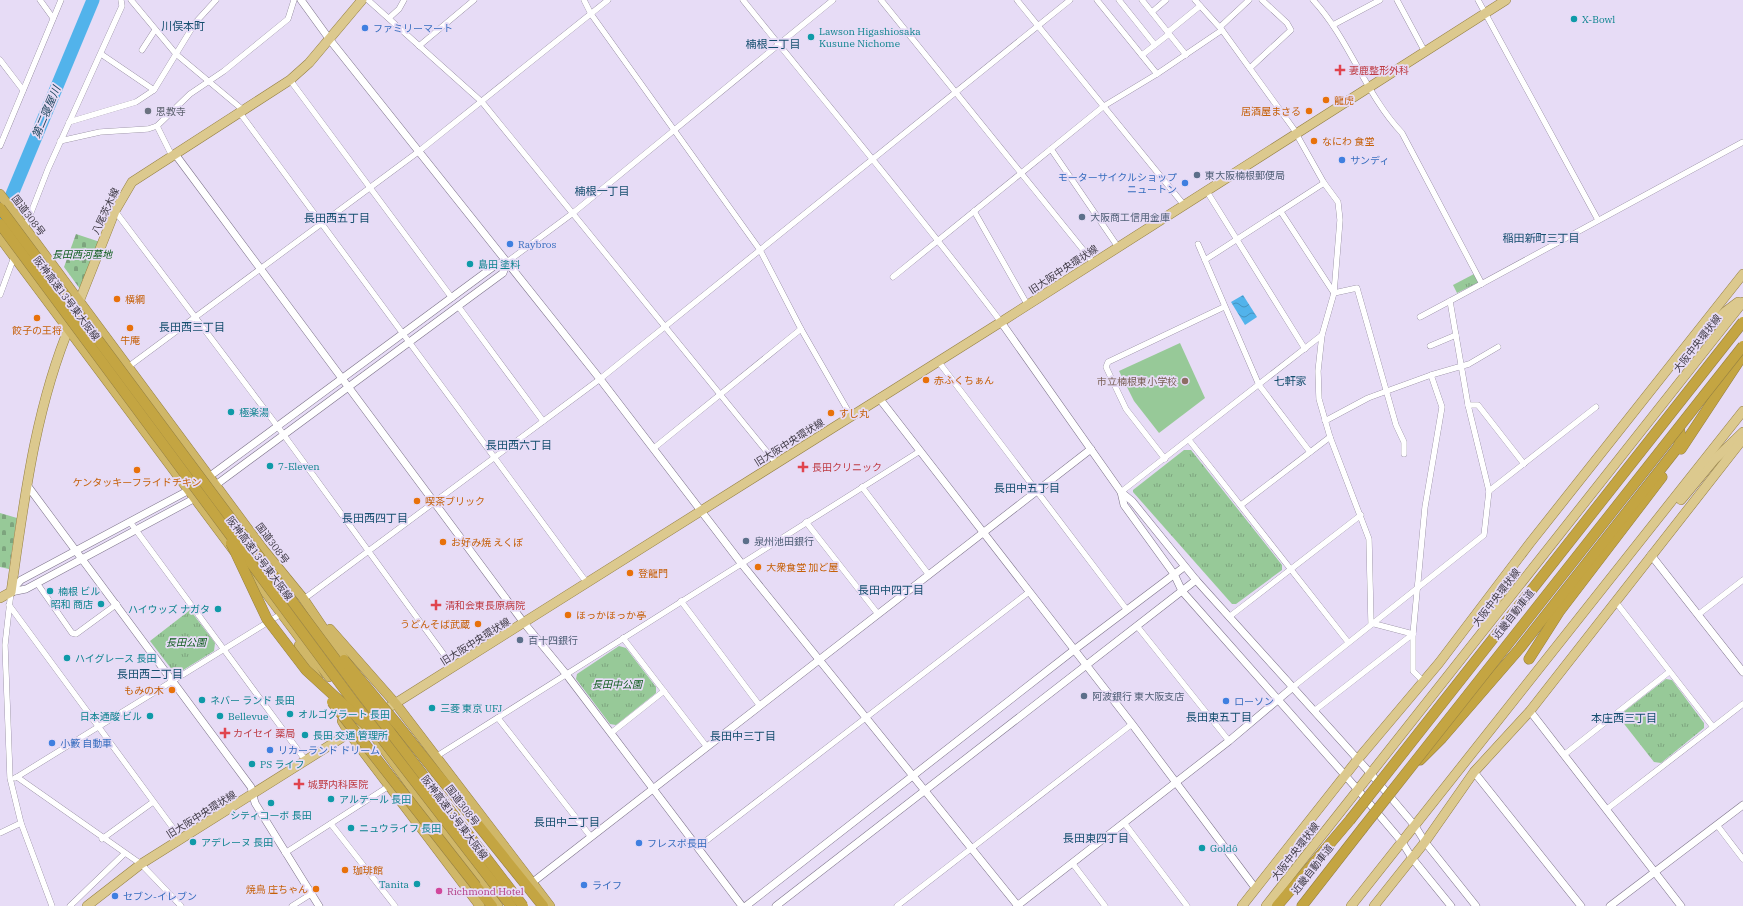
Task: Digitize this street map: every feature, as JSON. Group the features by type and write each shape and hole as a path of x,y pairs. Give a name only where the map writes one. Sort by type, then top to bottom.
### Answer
{"highway":[{"name":"国道308号","path":"0,194 263,549 303,598 381,713 524,906"},
{"name":"阪神高速13号東大阪線","path":"0,208 279,583 524,906"},
{"name":"阪神高速13号東大阪線","path":"0,224 390,749 510,906"},
{"path":"0,238 281,614 365,723 498,906"},
{"name":"近畿自動車道","path":"1283,906 1743,322"},
{"name":"近畿自動車道","path":"1302,906 1743,346"},
{"path":"1529,659 1559,612 1654,490 1743,355"},
{"path":"1404,775 1442,738 1507,664 1678,447 1681,438 1679,428"},
{"path":"208,504 226,532 267,620 352,726 492,906"},
{"path":"279,583 398,724 543,906"},
{"path":"303,598 396,704 550,906"},
{"path":"281,614 349,733 480,906"},
{"path":"306,670 390,749"},
{"path":"1277,906 1350,820"}],"main road":[{"name":"八尾茨木線","path":"11,592 27,485 42,406 55,361 80,302 115,211 132,182 290,80 309,63 330,40 362,0"},
{"name":"旧大阪中央環状線","path":"87,906 141,864 253,795 453,667 1001,322 1506,0"},
{"path":"1242,906 1358,759 1423,681 1743,274"},
{"path":"1684,350 1726,311 1743,300"},
{"name":"大阪中央環状線","path":"1266,906 1743,300"},
{"path":"1352,906 1743,411"},
{"path":"1653,525 1672,511 1705,470 1743,432"},
{"path":"1374,906 1425,842 1474,772 1530,711 1651,555 1742,443"},
{"path":"1481,633 1490,611 1530,543"},
{"path":"0,598 11,592"},
{"path":"1262,906 1275,894"}],"street":[{"path":"40,0 53,18"},
{"path":"0,146 61,0"},
{"path":"23,225 122,6 121,0"},
{"path":"130,0 176,54 242,112 322,224 587,583"},
{"path":"69,122 136,102 154,90 195,23 216,0"},
{"path":"60,141 100,132 148,129 157,126 173,109 208,81 224,71 288,19 294,0"},
{"path":"301,0 330,40 418,152 654,448 741,563 1018,906 1125,824 1229,741 1371,623 1418,588 1484,535 1489,491 1468,405 1450,301"},
{"path":"368,0 482,102 776,463"},
{"path":"389,18 399,9 404,0"},
{"path":"419,46 474,0"},
{"path":"584,0 591,14 760,250 801,329 851,416"},
{"path":"128,367 418,152 608,0"},
{"path":"743,0 872,161 939,240 1001,322 1121,492 1132,502 1184,567 1371,774 1415,826 1425,842 1476,906"},
{"path":"52,906 21,823 10,778 3,646 11,592 22,580 189,490 210,477 497,264 507,262 573,213 673,129 833,0"},
{"path":"881,0 1093,262"},
{"path":"1017,0 1184,205"},
{"path":"303,598 308,596 600,379 1070,0"},
{"path":"1098,0 1157,74"},
{"path":"1119,0 1155,45"},
{"path":"1142,0 1186,55"},
{"path":"1152,12 1166,0"},
{"path":"1194,0 1221,28 1250,68 1296,133 1324,182 1338,202 1340,220 1334,293 1322,335 1318,371 1319,399 1330,437 1369,539 1371,623"},
{"path":"893,277 1104,106 1186,55 1221,28 1248,0"},
{"path":"1250,68 1291,30 1287,23 1262,0"},
{"path":"1313,0 1333,25 1350,50 1387,117 1402,133 1482,284"},
{"path":"1333,25 1380,0"},
{"path":"1397,0 1425,52"},
{"path":"1478,0 1598,220"},
{"path":"1142,55 1200,6"},
{"path":"142,50 155,30"},
{"path":"100,54 154,90"},
{"path":"0,60 23,90"},
{"path":"290,80 452,298"},
{"path":"157,126 173,155 343,379 524,623 566,674 742,906"},
{"path":"1420,316 1482,284 1743,142"},
{"path":"1051,149 1118,247"},
{"path":"1205,260 1281,212 1324,182"},
{"path":"1206,190 1305,349"},
{"path":"115,211 278,427 283,436 453,667"},
{"path":"974,211 1027,304"},
{"path":"1281,212 1334,293"},
{"path":"1198,244 1224,308 1259,385 1310,452"},
{"path":"0,295 12,254"},
{"path":"11,592 26,589 195,498 216,485 503,273 507,262"},
{"path":"1334,293 1357,288 1396,425 1404,442 1404,454"},
{"path":"458,306 543,421"},
{"path":"1165,459 1126,409 1106,367 1108,362 1224,308"},
{"path":"654,448 720,393 801,329"},
{"path":"1121,492 1322,335"},
{"path":"1430,346 1456,335"},
{"path":"1325,421 1368,398 1431,374 1469,364 1498,347"},
{"path":"938,361 1127,610"},
{"path":"1423,681 1413,671 1413,634 1425,507 1442,407 1431,374"},
{"path":"879,398 1132,724 1256,889"},
{"path":"1468,405 1478,405 1524,464"},
{"path":"1489,491 1596,407"},
{"path":"1241,505 1330,437"},
{"path":"1189,440 1348,642"},
{"path":"533,882 1091,449"},
{"path":"437,756 920,451"},
{"path":"27,485 83,558 252,787 255,803 319,906"},
{"path":"862,487 929,575"},
{"path":"1121,492 1124,505 1174,574 1182,591 1358,790 1402,842 1412,858 1451,906"},
{"path":"1229,617 1361,515"},
{"path":"130,522 306,761"},
{"path":"806,522 878,614"},
{"path":"1651,555 1699,614 1743,672"},
{"path":"746,906 1074,650 1184,567"},
{"path":"776,906 1196,580"},
{"path":"1699,614 1743,580"},
{"path":"37,583 72,634 76,634 117,604"},
{"path":"698,847 1029,592"},
{"path":"681,601 760,706"},
{"path":"1615,601 1713,727"},
{"path":"9,605 97,727 181,839"},
{"path":"10,778 17,777 281,614"},
{"path":"1371,623 1413,634"},
{"path":"1137,626 1229,741"},
{"path":"1314,711 1413,634"},
{"path":"623,638 707,747"},
{"path":"1565,754 1669,672"},
{"path":"611,733 664,691"},
{"path":"1607,810 1743,704"},
{"path":"1530,711 1565,754 1681,906"},
{"path":"498,718 591,837"},
{"path":"897,906 1132,724"},
{"path":"1474,772 1581,906"},
{"path":"17,777 102,839 141,864 181,906"},
{"path":"285,852 390,786"},
{"path":"102,839 153,802"},
{"path":"1610,906 1743,805"},
{"path":"0,832 21,823"},
{"path":"331,824 395,906"},
{"path":"1125,824 1187,906"},
{"path":"1717,825 1743,860"},
{"path":"70,906 124,854"},
{"path":"1073,864 1105,906"},
{"path":"292,906 311,894"}],"green space":[{"name":"長田西河墓地","path":"76,234 100,242 80,289 64,267"},
{"path":"1474,274 1479,282 1457,293 1453,285"},
{"path":"1180,343 1205,398 1159,433 1134,401 1119,371"},
{"path":"1184,450 1191,450 1282,565 1282,570 1236,604 1232,604 1133,492 1133,490"},
{"path":"0,513 17,518 9,569 0,567"},
{"name":"長田公園","path":"190,610 215,643 214,651 180,672 173,671 150,641"},
{"name":"長田中公園","path":"619,646 626,648 656,687 656,693 616,725 610,724 576,679 577,674"},
{"path":"1666,679 1672,680 1704,723 1704,728 1661,763 1654,762 1621,720 1621,714"}],"water":[{"path":"1243,295 1257,317 1245,325 1231,302"}],"waterway":[{"name":"第二寝屋川","path":"3,216 93,0"}],"place":[{"name":"X-Bowl","path":"1574,19"},
{"name":"ファミリーマート","path":"365,28"},
{"name":"Lawson Higashiosaka Kusune Nichome","path":"811,37"},
{"name":"妻鹿整形外科","path":"1340,70"},
{"name":"龍虎","path":"1326,100"},
{"name":"恩教寺","path":"148,111"},
{"name":"居酒屋まさる","path":"1309,111"},
{"name":"なにわ 食堂","path":"1314,141"},
{"name":"サンディ","path":"1342,160"},
{"name":"東大阪楠根郵便局","path":"1197,175"},
{"name":"モーターサイクルショップ ニュートン","path":"1185,183"},
{"name":"大阪商工信用金庫","path":"1082,217"},
{"name":"Raybros","path":"510,244"},
{"name":"島田 塗料","path":"470,264"},
{"name":"横綱","path":"117,299"},
{"name":"餃子の王将","path":"37,318"},
{"name":"牛庵","path":"130,328"},
{"name":"赤ふくちぁん","path":"926,380"},
{"name":"市立楠根東小学校","path":"1185,381"},
{"name":"極楽湯","path":"231,412"},
{"name":"すし丸","path":"831,413"},
{"name":"7-Eleven","path":"270,466"},
{"name":"長田クリニック","path":"803,467"},
{"name":"ケンタッキーフライドチキン","path":"137,470"},
{"name":"喫茶ブリック","path":"417,501"},
{"name":"泉州池田銀行","path":"746,541"},
{"name":"お好み焼 えくぼ","path":"443,542"},
{"name":"大衆食堂 加ど屋","path":"758,567"},
{"name":"登龍門","path":"630,573"},
{"name":"楠根 ビル","path":"50,591"},
{"name":"昭和 商店","path":"101,604"},
{"name":"清和会東長原病院","path":"436,605"},
{"name":"ハイウッズ ナガタ","path":"218,609"},
{"name":"ほっかほっか亭","path":"568,615"},
{"name":"うどんそば武蔵","path":"478,624"},
{"name":"百十四銀行","path":"520,640"},
{"name":"ハイグレース 長田","path":"67,658"},
{"name":"もみの木","path":"172,690"},
{"name":"阿波銀行 東大阪支店","path":"1084,696"},
{"name":"ネバー ランド 長田","path":"202,700"},
{"name":"ローソン","path":"1226,701"},
{"name":"三菱 東京 UFJ","path":"432,708"},
{"name":"オルゴグラート 長田","path":"290,714"},
{"name":"日本通酸 ビル","path":"150,716"},
{"name":"Bellevue","path":"220,716"},
{"name":"カイセイ 薬局","path":"225,733"},
{"name":"長田 交通 管理所","path":"305,735"},
{"name":"小籔 自動車","path":"52,743"},
{"name":"リカーランド ドリーム","path":"270,750"},
{"name":"PS ライフ","path":"252,764"},
{"name":"城野内科医院","path":"299,784"},
{"name":"アルテール 長田","path":"331,799"},
{"name":"シティコーポ 長田","path":"271,803"},
{"name":"ニュウライフ 長田","path":"351,828"},
{"name":"アデレーヌ 長田","path":"193,842"},
{"name":"フレスポ長田","path":"639,843"},
{"name":"Goldô","path":"1202,848"},
{"name":"珈琲館","path":"345,870"},
{"name":"Tanita","path":"417,884"},
{"name":"ライフ","path":"584,885"},
{"name":"焼鳥 庄ちゃん","path":"316,889"},
{"name":"Richmond Hotel","path":"439,891"},
{"name":"セブン-イレブン","path":"115,896"}],"district":[{"name":"川俣本町","path":"183,26"},
{"name":"楠根二丁目","path":"773,44"},
{"name":"楠根一丁目","path":"602,191"},
{"name":"長田西五丁目","path":"337,218"},
{"name":"稲田新町三丁目","path":"1541,238"},
{"name":"長田西三丁目","path":"192,327"},
{"name":"七軒家","path":"1290,381"},
{"name":"長田西六丁目","path":"519,445"},
{"name":"長田中五丁目","path":"1027,488"},
{"name":"長田西四丁目","path":"375,518"},
{"name":"長田中四丁目","path":"891,590"},
{"name":"長田西二丁目","path":"150,674"},
{"name":"長田東五丁目","path":"1219,717"},
{"name":"本庄西三丁目","path":"1624,718"},
{"name":"長田中三丁目","path":"743,736"},
{"name":"長田中二丁目","path":"567,822"},
{"name":"長田東四丁目","path":"1096,838"}]}
